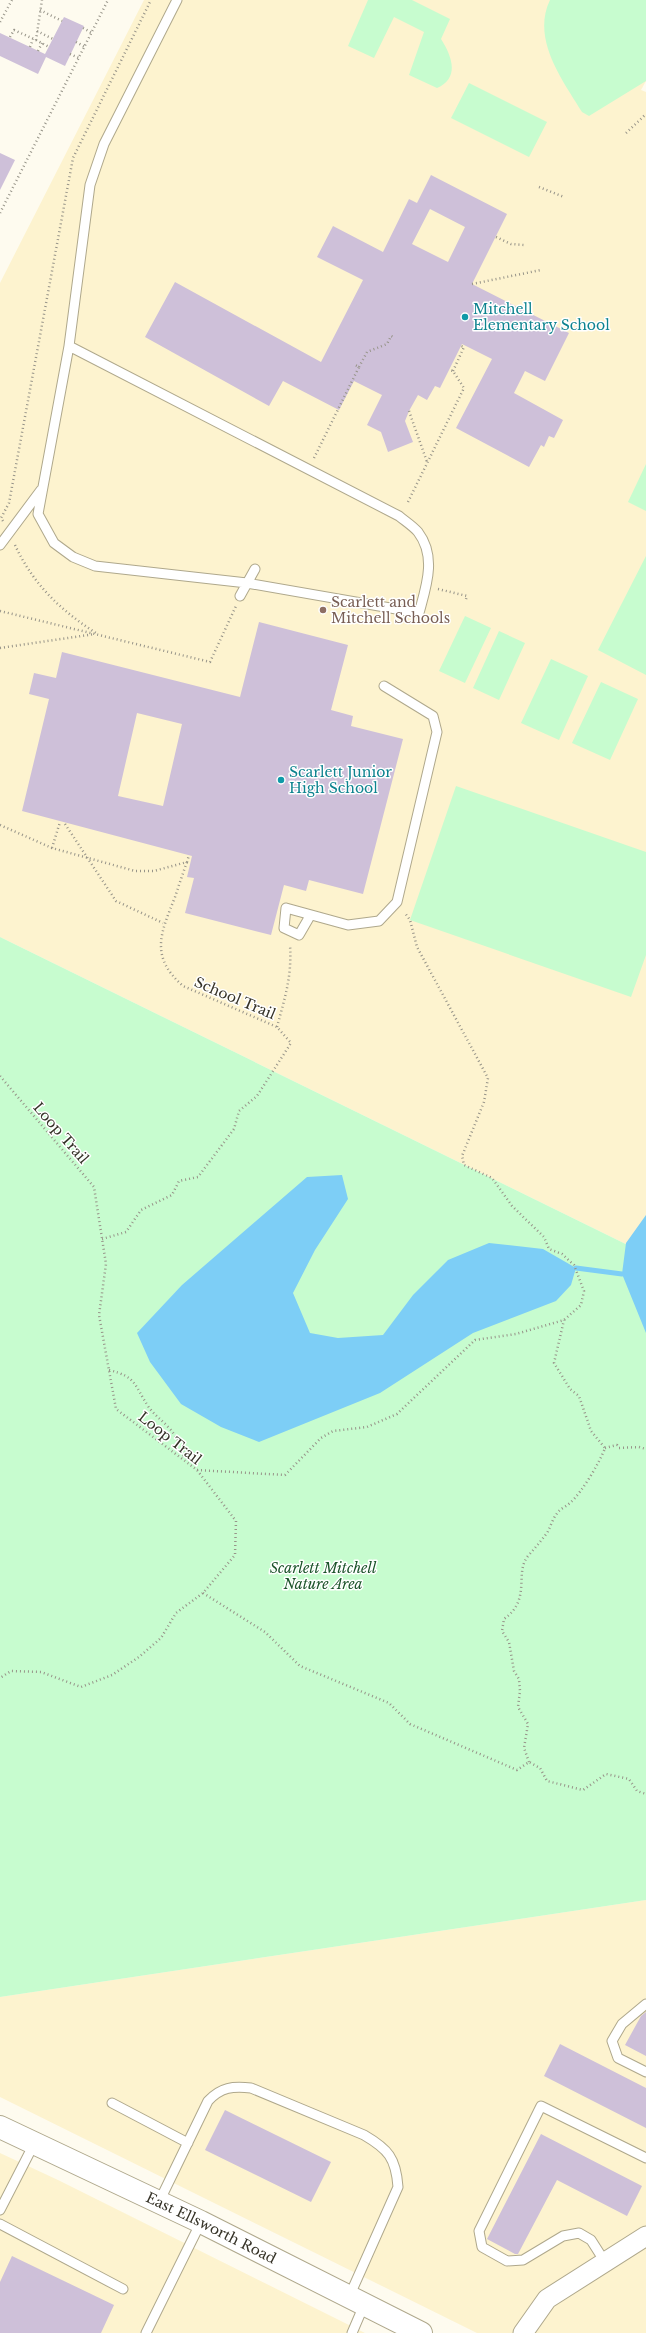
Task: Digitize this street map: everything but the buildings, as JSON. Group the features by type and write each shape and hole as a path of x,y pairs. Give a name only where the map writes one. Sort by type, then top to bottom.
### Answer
{"main road":[{"name":"East Ellsworth Road","path":"0,2128 35,2142 201,2222 421,2333"}],"street":[{"path":"523,2333 547,2299 646,2236"}],"lane":[{"path":"69,346 399,516 418,533 428,553 430,572 420,613 247,584 95,566 73,557 54,543 38,514 69,346 90,184 104,144 177,0"},
{"path":"308,469 312,460"},
{"path":"0,545 43,487"},
{"path":"240,596 255,569"},
{"path":"310,916 299,935 284,928 286,908 310,916 348,925 378,921 397,902 437,732 433,716 384,686"},
{"path":"646,2004 622,2024 612,2041 618,2058 646,2072"},
{"path":"159,2202 208,2101 216,2093 232,2086 251,2088 282,2099 376,2142 390,2155 397,2168 398,2186 357,2301 352,2333"},
{"path":"112,2102 188,2143"},
{"path":"605,2262 591,2240 579,2233 563,2236 523,2260 506,2261 482,2247 479,2231 541,2106 646,2158"},
{"path":"0,2210 35,2142"},
{"path":"146,2333 201,2222"},
{"path":"0,2224 123,2289"}],"path":[{"path":"0,22 12,0"},
{"path":"30,47 37,31 42,0"},
{"path":"0,213 108,0"},
{"path":"4,524 1,518 9,503 73,158 151,0"},
{"path":"40,10 62,20"},
{"path":"83,28 92,33"},
{"path":"10,37 14,30 49,47"},
{"path":"37,31 53,40"},
{"path":"76,42 85,47"},
{"path":"38,51 42,43"},
{"path":"70,54 79,58"},
{"path":"626,133 646,114"},
{"path":"539,187 564,197"},
{"path":"496,237 511,244 524,245"},
{"path":"472,284 541,270"},
{"path":"312,460 367,352 387,344 391,336 395,338"},
{"path":"452,371 464,347 461,346"},
{"path":"355,366 359,367"},
{"path":"408,502 464,388 452,371 449,370"},
{"path":"409,411 427,463"},
{"path":"15,544 24,566 44,592 71,616 98,634"},
{"path":"426,587 458,592 467,596 466,599"},
{"path":"0,612 98,634 210,662 240,596"},
{"path":"0,648 98,634"},
{"path":"52,848 60,822"},
{"path":"65,824 90,859 116,901 163,924"},
{"path":"0,825 52,848 135,871 154,872 187,862"},
{"name":"School Trail","path":"102,1239 126,1232 141,1210 172,1195 179,1182 198,1177 234,1129 239,1111 258,1096 277,1062 291,1043 277,1026 190,990 175,979 160,950 160,938 163,924 187,862 188,855"},
{"path":"197,1470 284,1475 321,1438 333,1431 367,1427 397,1414 475,1340 516,1334 564,1320 581,1305 584,1291 582,1282 574,1265 562,1254 549,1249 544,1237 512,1206 492,1178 464,1165 462,1156 484,1102 488,1078 417,947 410,920 397,902"},
{"path":"277,1026 285,1003 291,969 292,932"},
{"name":"Loop Trail","path":"0,1076 94,1187 106,1264 99,1315 116,1409 197,1470 236,1521 235,1556 204,1593 176,1613 161,1638 139,1657 112,1675 81,1687 41,1672 11,1671 0,1678"},
{"path":"564,1320 560,1344 554,1363 570,1389 579,1396 591,1431 605,1448"},
{"path":"109,1370 123,1374 139,1387 149,1408 161,1422 168,1427 186,1450 182,1459"},
{"path":"605,1448 617,1445 619,1448 639,1447 646,1449"},
{"path":"605,1448 597,1465 572,1502 558,1512 547,1532 534,1551 528,1556 522,1568 523,1580 521,1596 513,1613 504,1619 502,1631 508,1642 514,1670 519,1679 520,1691 518,1707 528,1724 524,1748 529,1762 540,1768 547,1781 583,1790 606,1774 629,1780 637,1791 646,1794"},
{"path":"204,1593 265,1632 300,1666 389,1703 410,1724 517,1770 529,1762"}],"shaded area":[{"name":"Scarlett and Mitchell Schools","path":"144,0 646,0 646,81 641,90 646,92 646,1254 0,937 0,283"},
{"path":"646,1900 646,2333 477,2333 0,2097 0,1997"},
{"path":"0,2153 58,2180 365,2333 0,2333"}],"green space":[{"path":"368,0 412,0 450,19 441,39 451,59 452,66 449,79 444,84 437,88 409,75 424,32 394,17 374,58 348,46"},
{"path":"550,0 646,0 646,81 589,116 582,112 566,87 552,59 547,44 544,30 545,15"},
{"path":"469,83 547,122 529,157 451,118"},
{"path":"646,464 646,511 628,502"},
{"path":"646,556 646,675 598,650"},
{"path":"465,616 491,628 465,683 439,671"},
{"path":"499,631 525,643 499,700 473,688"},
{"path":"551,659 588,676 559,740 521,723"},
{"path":"601,682 638,699 610,760 572,743"},
{"path":"456,786 646,852 646,955 631,997 410,920"},
{"name":"Scarlett Mitchell Nature Area","path":"0,937 646,1254 646,1900 0,1997"}],"water":[{"path":"342,1175 348,1199 315,1250 293,1293 310,1333 338,1338 383,1335 413,1295 448,1260 489,1243 543,1249 576,1268 571,1285 556,1301 473,1333 380,1393 259,1442 221,1427 181,1404 150,1362 137,1333 182,1285 307,1177"},
{"path":"646,1215 646,1333 622,1274 626,1243"}],"waterway":[{"path":"576,1268 622,1274"}],"place":[{"name":"Mitchell Elementary School","path":"465,317"},
{"name":"Scarlett and Mitchell Schools","path":"323,610"},
{"name":"Scarlett Junior High School","path":"281,780"}]}
